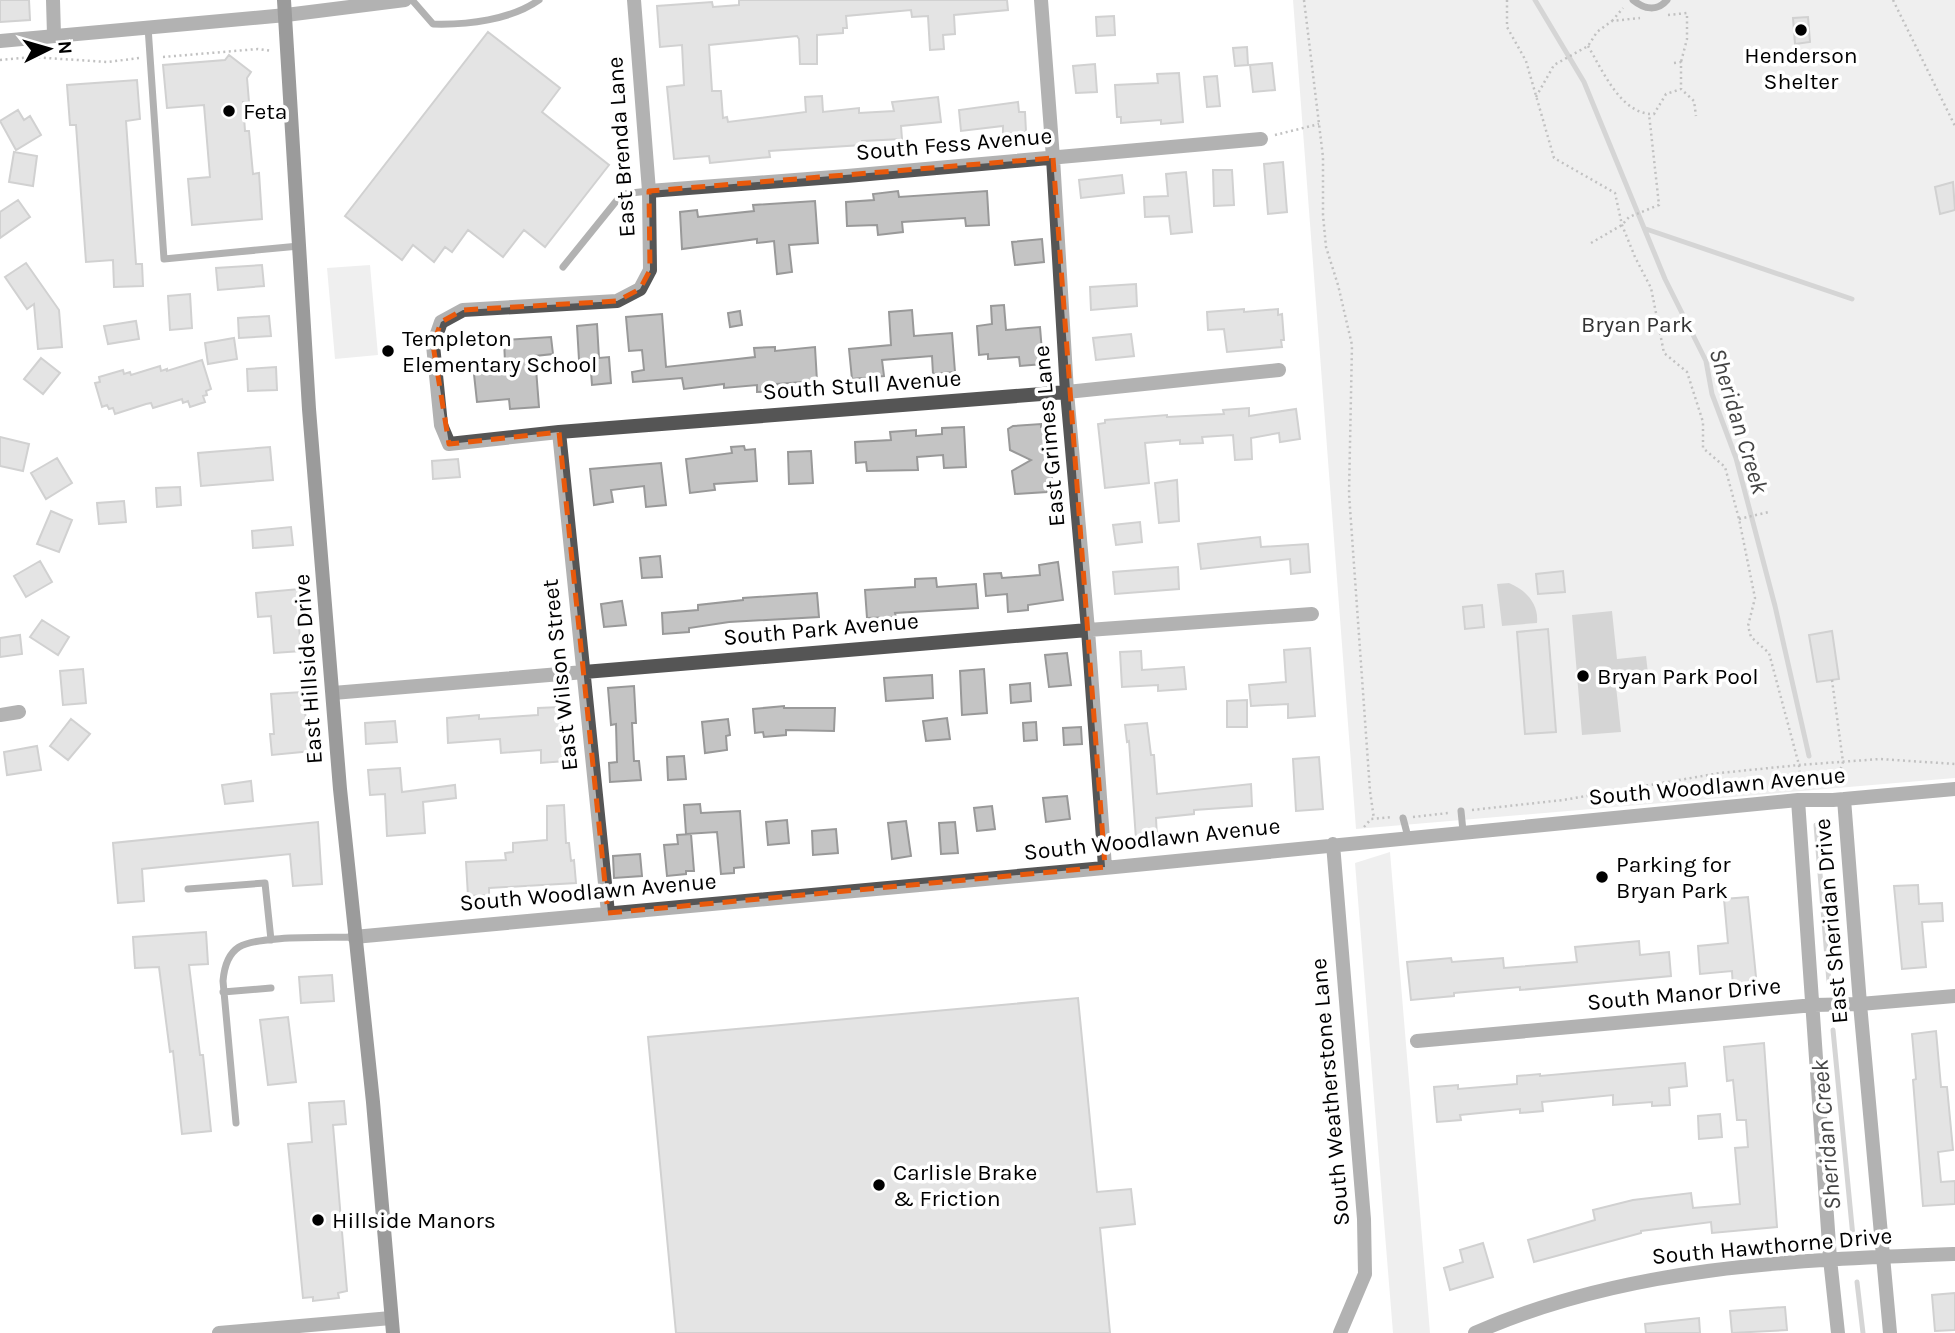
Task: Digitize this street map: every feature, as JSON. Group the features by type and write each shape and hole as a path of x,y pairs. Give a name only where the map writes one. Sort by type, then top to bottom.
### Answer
{"main road":[{"name":"East Hillside Drive","path":"284,0 309,410 354,937 373,1102 392,1325"}],"street":[{"path":"53,0 54,35"},
{"path":"0,41 286,15 405,0"},
{"name":"East Brenda Lane","path":"449,444 441,425 433,345 441,322 463,310 617,300 640,289 650,270 649,191 634,0"},
{"name":"East Grimes Lane","path":"1041,0 1067,392 1105,867"},
{"name":"South Fess Avenue","path":"649,191 1262,139"},
{"name":"South Stull Avenue","path":"449,444 559,432 1067,392 1279,370"},
{"name":"East Wilson Street","path":"559,432 608,914"},
{"name":"South Park Avenue","path":"333,693 1312,614"},
{"path":"0,715 19,712"},
{"name":"South Woodlawn Avenue","path":"354,937 1798,800 1955,789"},
{"name":"East Sheridan Drive","path":"1838,799 1890,1333"},
{"path":"1798,800 1830,1259 1838,1333"},
{"name":"South Weatherstone Lane","path":"1333,844 1363,1205 1365,1260 1365,1274 1340,1333"},
{"name":"South Manor Drive","path":"1417,1041 1814,1005 1955,996"},
{"name":"South Hawthorne Drive","path":"1475,1333 1512,1317 1613,1288 1672,1275 1830,1259 1955,1254"},
{"path":"219,1333 392,1325"}],"lane":[{"path":"412,0 433,24 486,20 518,11 539,0"},
{"path":"1633,0 1643,8 1656,8 1667,0"},
{"path":"148,27 164,259 300,246"},
{"path":"563,267 622,194 649,191"},
{"path":"1461,811 1463,831"},
{"path":"1402,818 1408,837"},
{"path":"188,889 265,883 271,940"},
{"path":"236,1123 223,992 223,972 227,962 238,947 271,940 354,937"},
{"path":"223,992 271,988"}],"path":[{"path":"1304,0 1323,157 1322,215 1326,247 1352,345 1349,494 1374,819"},
{"path":"1507,0 1507,27 1526,61 1554,158 1615,194 1622,225 1651,288 1664,352 1688,372 1703,422 1703,448 1725,467 1755,598 1748,626 1751,638 1769,653 1799,765 1801,789 1798,800"},
{"path":"1893,0 1955,126"},
{"path":"1535,97 1554,65 1586,47 1597,32 1612,21 1624,7"},
{"path":"1662,16 1688,13 1687,39 1681,62 1681,89 1694,101 1696,116"},
{"path":"1612,21 1650,17"},
{"path":"1586,47 1618,94 1632,108 1644,114 1654,114 1666,94 1681,89"},
{"path":"160,57 277,51"},
{"path":"0,60 31,57 108,62 140,58"},
{"path":"1674,63 1681,62"},
{"path":"1591,243 1622,225 1629,217 1659,205 1649,114"},
{"path":"1262,139 1319,124"},
{"path":"1739,519 1769,512"},
{"path":"1832,680 1843,762 1833,790 1838,799"},
{"path":"1364,830 1366,823 1374,819 1563,800 1720,773 1880,760 1955,764"}],"highlighted area":[{"path":"1053,158 1105,867 608,913 559,432 449,444 433,345 441,322 463,310 617,301 640,289 650,270 649,191"}],"green space":[{"name":"Bryan Park","path":"1293,0 1955,0 1955,778 1356,829"},
{"path":"370,265 378,355 335,359 327,268"},
{"path":"1390,852 1430,1333 1393,1333 1355,863"}],"shaded area":[{"path":"1509,583 1530,598 1536,610 1537,623 1502,626 1497,584"},
{"path":"1612,611 1617,659 1646,656 1649,682 1616,686 1621,732 1582,735 1572,615"}],"building":[{"path":"0,0 29,0 30,20 0,22"},
{"path":"739,0 1007,0 1008,10 954,15 955,34 943,35 944,49 930,50 928,16 912,17 911,10 846,16 847,28 843,28 843,33 817,35 817,64 800,64 797,36 709,45 712,91 721,91 723,118 727,117 728,122 806,112 805,97 822,96 823,112 859,108 859,113 894,111 892,102 938,97 941,122 901,126 902,139 862,141 862,145 769,151 770,157 710,163 709,156 674,159 667,87 684,85 682,45 660,47 657,6 712,2 713,7 739,5"},
{"path":"1114,16 1115,35 1097,36 1096,17"},
{"name":"Henderson Shelter","path":"1808,17 1810,42 1795,44 1793,18"},
{"path":"488,32 560,88 542,112 609,165 545,247 524,230 503,257 468,230 452,252 445,247 434,262 413,245 402,260 345,216"},
{"path":"1247,47 1248,65 1235,66 1233,48"},
{"path":"229,55 251,72 247,78 249,102 243,102 245,131 249,131 253,174 259,173 262,219 192,225 188,179 210,177 204,105 167,108 163,65 225,60"},
{"path":"1272,63 1275,90 1253,92 1250,65"},
{"path":"1095,64 1097,92 1076,93 1073,66"},
{"path":"1179,73 1183,122 1161,124 1161,120 1121,123 1121,117 1117,117 1115,85 1158,83 1157,74"},
{"path":"1217,76 1220,106 1207,107 1204,77"},
{"path":"137,80 140,119 126,121 136,264 142,264 143,286 114,287 113,260 86,262 76,125 70,125 67,85"},
{"path":"1018,102 1019,112 1025,112 1026,132 1003,134 1003,126 961,131 959,110"},
{"path":"18,110 24,120 30,116 41,135 16,150 0,121"},
{"path":"14,152 37,156 33,186 9,182"},
{"path":"1283,162 1287,212 1268,214 1264,164"},
{"path":"1213,170 1232,170 1234,205 1214,206"},
{"path":"1186,172 1192,232 1171,234 1169,216 1145,217 1144,197 1168,196 1166,174"},
{"path":"1122,175 1124,193 1081,198 1079,180"},
{"path":"1953,182 1955,210 1940,214 1935,187"},
{"path":"898,191 899,197 987,191 989,225 966,226 965,218 902,222 903,232 878,235 877,225 847,226 846,202 874,200 873,194"},
{"path":"18,200 30,217 0,238 0,212"},
{"path":"815,201 818,243 789,245 792,272 777,274 774,241 757,243 757,239 682,249 680,212 697,210 698,217 754,211 753,205"},
{"path":"1042,239 1044,262 1015,265 1012,242"},
{"path":"26,263 59,310 62,347 38,349 34,304 27,309 5,277"},
{"path":"262,265 264,286 218,290 216,268"},
{"path":"1136,284 1137,306 1091,310 1090,287"},
{"path":"190,294 192,328 170,330 168,296"},
{"path":"1004,305 1006,330 1040,327 1043,364 1020,366 1019,357 988,359 988,354 979,355 977,326 992,324 991,306"},
{"path":"1244,309 1244,312 1278,309 1278,315 1282,314 1282,347 1227,352 1224,329 1208,330 1207,312"},
{"path":"912,310 914,336 952,333 955,372 933,374 932,356 882,360 884,376 852,379 849,349 891,345 889,312"},
{"path":"740,311 742,325 730,327 728,313"},
{"path":"662,314 666,367 755,357 754,348 775,347 775,351 815,347 817,381 777,384 778,391 757,392 757,385 724,388 724,384 684,389 682,378 633,382 632,372 644,370 642,350 629,351 626,317"},
{"path":"269,316 271,336 239,338 238,318"},
{"path":"136,321 139,339 108,344 104,326"},
{"path":"597,324 599,358 609,357 611,383 592,385 590,359 579,360 577,326"},
{"path":"1131,334 1134,356 1096,360 1093,338"},
{"path":"551,337 553,354 535,356 539,407 510,409 509,399 477,402 473,365 505,362 504,340"},
{"path":"234,338 237,359 208,364 205,343"},
{"path":"41,358 60,373 43,394 24,379"},
{"path":"202,360 211,389 203,396 205,402 190,407 188,401 183,403 182,399 153,408 151,403 115,414 113,408 109,409 107,405 102,407 95,383 100,382 99,377 123,370 124,374 130,372 131,375 160,366 161,371 167,371"},
{"path":"276,367 277,390 248,391 247,369"},
{"path":"1249,408 1249,416 1296,409 1300,439 1280,442 1279,433 1251,438 1252,459 1235,460 1233,435 1202,437 1203,443 1180,444 1180,440 1145,443 1149,483 1105,488 1098,424 1105,423 1105,420 1224,414 1223,410"},
{"path":"1041,424 1041,427 1047,427 1053,488 1047,489 1047,492 1015,494 1012,471 1031,460 1010,450 1008,429 1013,426"},
{"path":"964,427 966,467 944,468 943,455 917,457 918,470 867,471 866,462 856,463 855,442 891,440 890,432 916,430 916,436 942,434 942,428"},
{"path":"0,437 29,444 23,471 0,466"},
{"path":"744,446 745,450 755,449 757,481 714,484 715,490 690,493 686,459 732,453 731,447"},
{"path":"270,447 273,480 201,486 198,453"},
{"path":"811,451 813,483 789,484 788,452"},
{"path":"57,458 72,483 46,499 31,473"},
{"path":"458,459 460,477 433,479 432,461"},
{"path":"661,463 666,505 646,507 644,486 611,490 613,502 594,505 590,469"},
{"path":"1177,480 1179,521 1159,523 1155,483"},
{"path":"180,487 181,505 157,507 156,488"},
{"path":"124,501 126,522 99,524 97,503"},
{"path":"51,511 72,520 59,552 37,544"},
{"path":"1140,522 1142,542 1116,545 1113,525"},
{"path":"291,527 293,545 253,548 252,531"},
{"path":"1260,537 1261,547 1308,544 1310,572 1291,574 1290,559 1201,569 1198,544"},
{"path":"660,556 662,577 642,578 640,558"},
{"path":"40,561 52,582 26,597 14,576"},
{"path":"1058,562 1063,600 1028,605 1028,610 1008,612 1007,594 986,596 984,574 1001,573 1002,578 1040,575 1039,565"},
{"path":"1178,567 1179,589 1115,594 1113,572"},
{"path":"1563,571 1565,592 1538,594 1536,574"},
{"path":"936,578 937,587 976,584 978,608 895,613 896,617 867,618 865,590 915,587 915,579"},
{"path":"299,589 301,651 274,653 271,616 258,617 256,593"},
{"path":"817,593 819,617 729,622 689,628 689,632 663,634 662,613 698,610 698,605 743,598"},
{"path":"622,601 626,625 604,627 601,604"},
{"path":"1482,605 1484,627 1465,629 1463,607"},
{"path":"42,620 69,637 58,655 30,637"},
{"path":"1548,629 1556,732 1525,734 1517,632"},
{"path":"1832,631 1839,679 1817,682 1809,635"},
{"path":"20,635 22,654 0,657 0,638"},
{"path":"1310,648 1315,716 1288,718 1288,704 1251,706 1249,685 1286,682 1284,650"},
{"path":"1141,651 1142,670 1184,667 1186,689 1158,691 1158,685 1122,687 1120,652"},
{"path":"1067,653 1071,685 1049,687 1045,655"},
{"path":"83,669 86,703 63,705 60,671"},
{"path":"984,669 987,713 962,715 960,671"},
{"path":"932,675 933,698 886,701 884,678"},
{"path":"1030,683 1031,701 1011,703 1010,685"},
{"path":"634,686 634,761 639,761 641,780 610,782 609,763 617,762 616,724 611,725 608,688"},
{"path":"303,692 312,751 272,755 270,734 274,734 271,694"},
{"path":"1247,700 1247,727 1227,727 1227,701"},
{"path":"784,706 835,708 834,731 786,730 786,735 764,737 763,732 755,733 753,709"},
{"path":"560,707 565,761 541,763 541,750 501,753 500,739 448,743 447,718 538,715 538,708"},
{"path":"947,718 950,739 926,741 923,721"},
{"path":"71,719 90,734 68,760 50,746"},
{"path":"728,719 730,735 726,736 727,750 705,753 702,722"},
{"path":"395,721 397,742 366,744 365,723"},
{"path":"1036,722 1037,740 1024,741 1023,723"},
{"path":"1147,723 1151,755 1154,755 1157,794 1251,784 1252,806 1194,810 1194,814 1156,818 1157,838 1136,839 1129,741 1127,742 1125,725"},
{"path":"1081,727 1082,744 1064,745 1063,728"},
{"path":"37,746 41,770 7,775 4,752"},
{"path":"684,756 686,779 668,780 667,757"},
{"path":"1319,757 1323,809 1296,811 1293,759"},
{"path":"400,768 402,792 455,785 456,798 423,802 425,833 387,836 385,794 370,795 368,770"},
{"path":"251,781 253,801 225,804 222,785"},
{"path":"1067,796 1070,819 1046,822 1043,798"},
{"path":"700,804 701,813 740,811 744,867 734,868 734,873 721,874 717,832 686,834 684,805"},
{"path":"564,805 566,843 569,843 571,861 574,860 576,883 489,888 489,895 468,896 466,862 506,860 505,853 513,852 513,843 547,840 547,806"},
{"path":"992,806 995,829 977,831 974,808"},
{"path":"787,820 789,843 768,845 766,822"},
{"path":"906,821 911,856 892,859 888,823"},
{"path":"318,822 322,884 293,886 290,854 142,869 144,901 118,903 113,843"},
{"path":"955,822 958,853 941,854 939,823"},
{"path":"836,829 838,853 813,855 812,831"},
{"path":"691,834 694,871 667,876 664,845 678,844 677,835"},
{"path":"640,854 642,876 614,878 613,856"},
{"path":"1918,885 1919,904 1942,903 1943,921 1922,922 1926,967 1902,969 1894,886"},
{"path":"1748,897 1757,987 1733,989 1732,971 1700,974 1698,946 1728,943 1724,899"},
{"path":"206,932 208,964 189,965 211,1131 182,1134 173,1051 170,1052 159,967 135,968 133,937"},
{"path":"1639,941 1640,955 1669,952 1671,976 1520,990 1520,987 1454,993 1454,996 1411,1000 1407,962 1451,958 1452,962 1503,958 1504,968 1577,962 1575,947"},
{"path":"332,975 334,1001 301,1003 299,977"},
{"name":"Carlisle Brake & Friction","path":"1078,998 1097,1192 1131,1189 1135,1224 1100,1228 1110,1333 676,1333 648,1037"},
{"path":"288,1017 296,1082 268,1085 260,1020"},
{"path":"1936,1031 1941,1087 1947,1087 1953,1150 1938,1152 1941,1182 1955,1181 1955,1204 1923,1206 1912,1034"},
{"path":"1764,1043 1777,1227 1712,1233 1711,1222 1641,1231 1534,1262 1528,1240 1595,1220 1593,1210 1633,1200 1691,1193 1693,1208 1740,1204 1735,1148 1748,1147 1746,1120 1737,1120 1733,1080 1727,1081 1724,1047"},
{"path":"1685,1063 1687,1086 1669,1088 1670,1105 1652,1106 1652,1102 1613,1105 1613,1095 1542,1102 1543,1111 1520,1113 1520,1109 1460,1115 1461,1120 1437,1122 1434,1087 1458,1085 1458,1089 1517,1084 1517,1076"},
{"name":"Hillside Manors","path":"344,1101 346,1124 333,1125 347,1291 338,1293 339,1298 313,1301 313,1297 303,1298 288,1144 312,1142 309,1103"},
{"path":"1720,1114 1722,1137 1699,1139 1698,1116"},
{"path":"1483,1243 1493,1277 1450,1290 1444,1268 1463,1262 1460,1250"},
{"path":"1955,1293 1955,1330 1935,1331 1932,1295"},
{"path":"1785,1307 1787,1330 1732,1333 1730,1311"},
{"path":"1699,1318 1700,1333 1646,1333 1645,1324"}],"waterway":[{"name":"Sheridan Creek","path":"1535,0 1584,82 1665,279 1706,361 1712,394 1736,458 1775,606 1809,756"},
{"path":"1646,229 1852,299"},
{"name":"Sheridan Creek","path":"1816,825 1829,982"},
{"name":"Sheridan Creek","path":"1833,1030 1853,1237"},
{"name":"Sheridan Creek","path":"1857,1282 1863,1333"}],"place":[{"name":"Henderson Shelter","path":"1801,30"},
{"name":"Feta","path":"229,111"},
{"name":"Templeton Elementary School","path":"388,351"},
{"name":"Bryan Park Pool","path":"1583,676"},
{"name":"Parking for Bryan Park","path":"1602,877"},
{"name":"Carlisle Brake & Friction","path":"879,1185"},
{"name":"Hillside Manors","path":"318,1220"}]}
